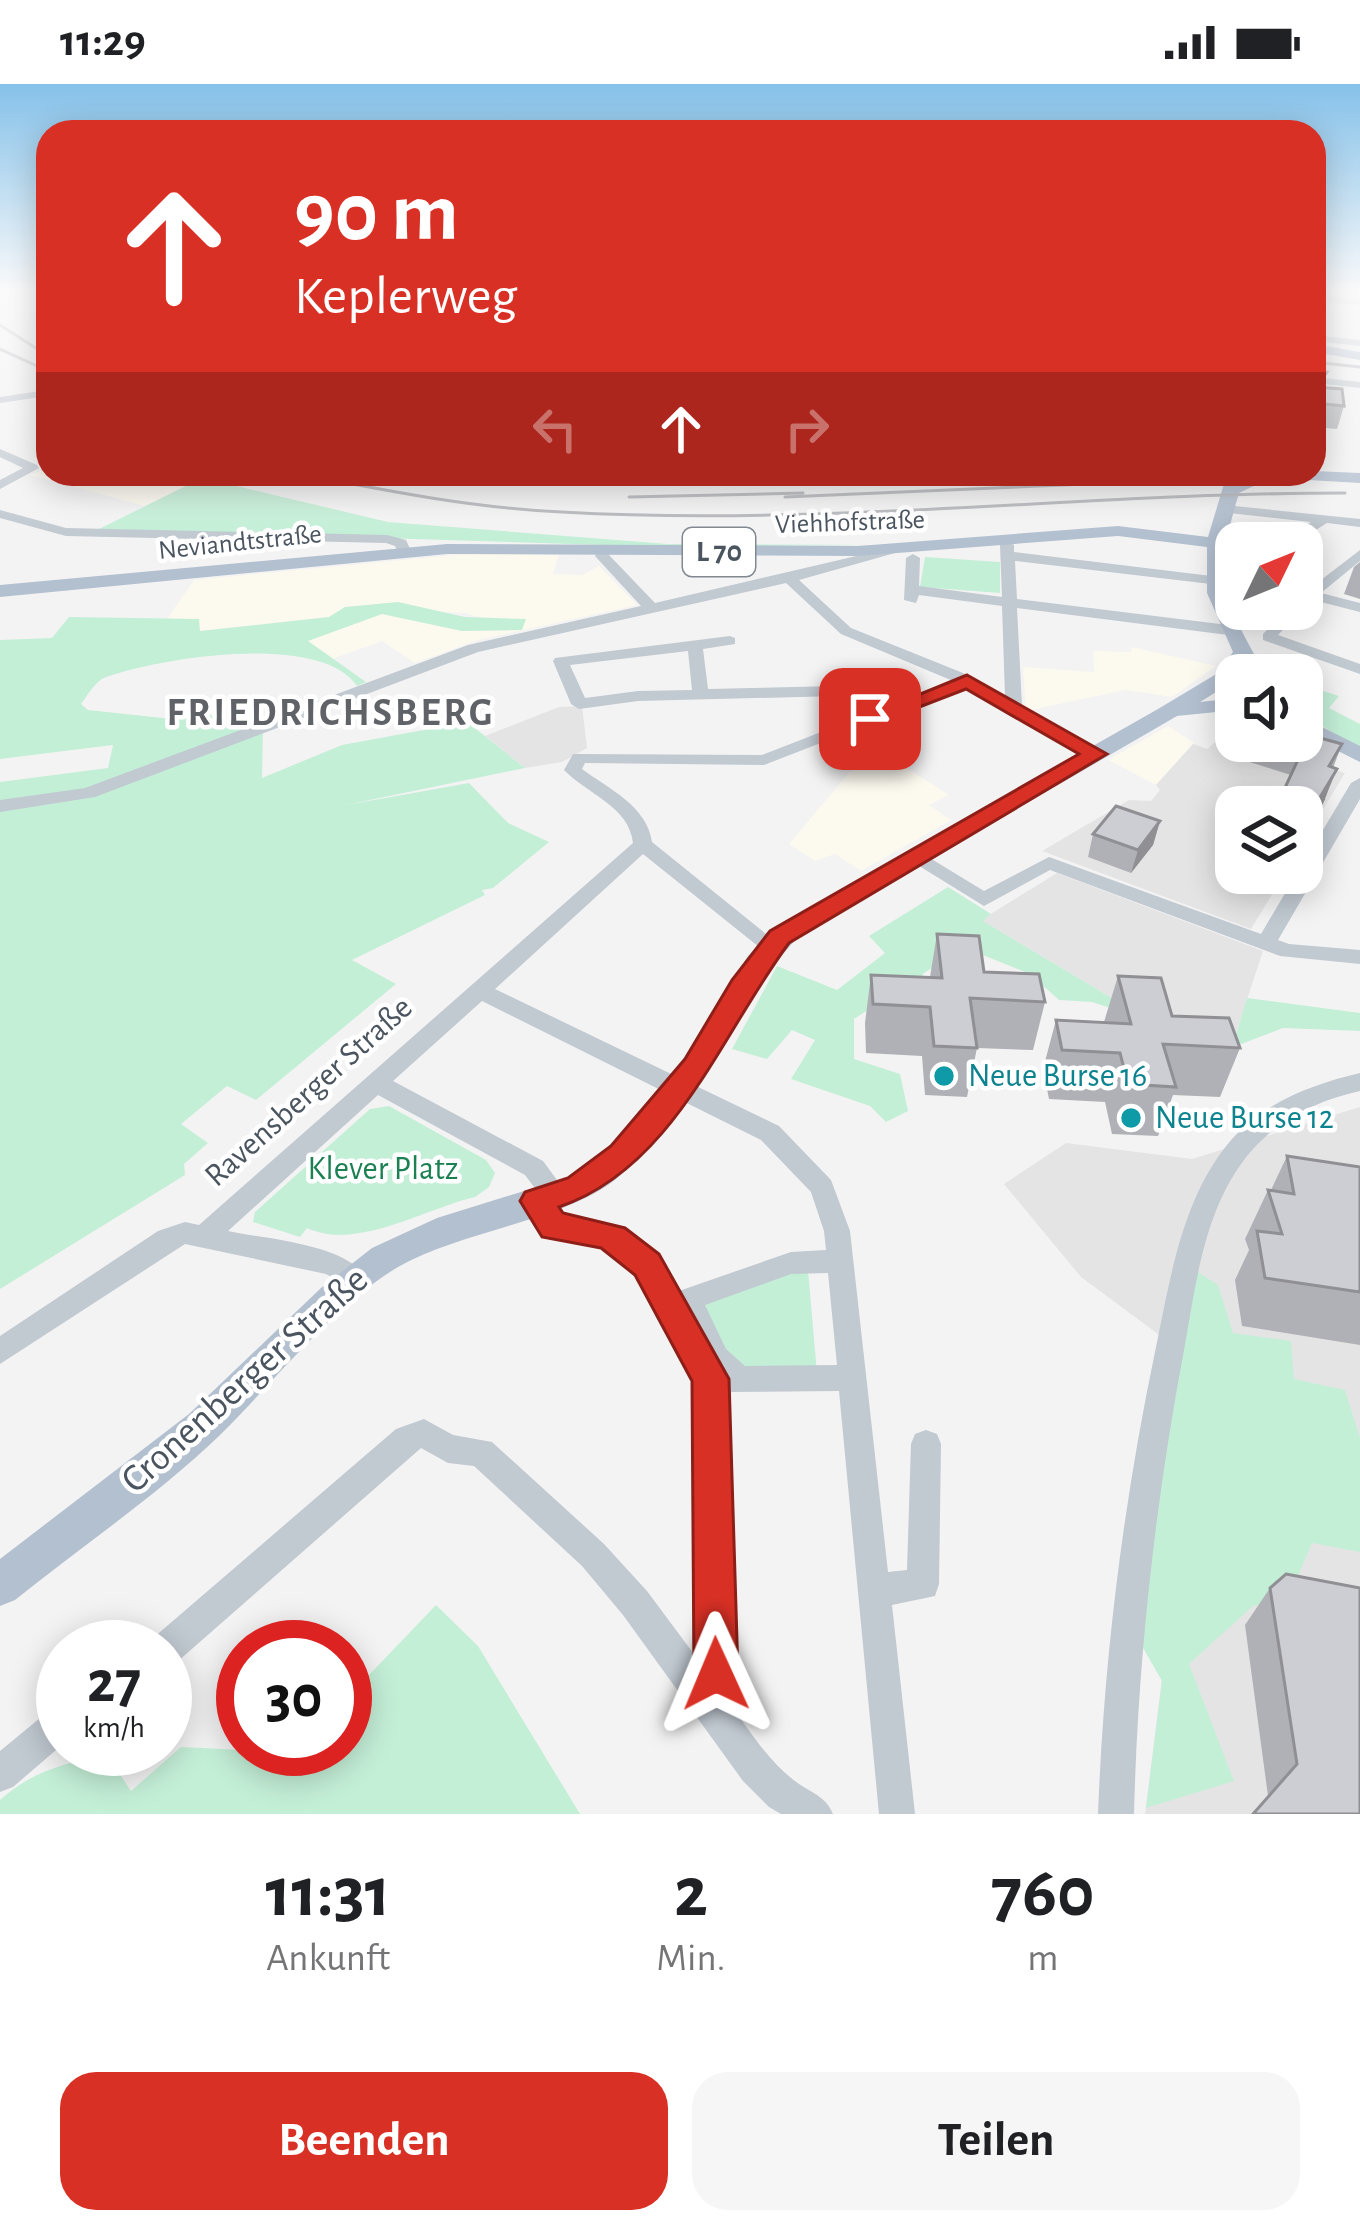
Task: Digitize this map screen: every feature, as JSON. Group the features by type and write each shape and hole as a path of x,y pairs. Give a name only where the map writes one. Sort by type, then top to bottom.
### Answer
{"main road":[{"path":"1326,476 1360,478"},
{"path":"1160,533 1238,491"},
{"path":"1224,522 1238,491"},
{"name":"Viehhofstraße","path":"485,548 890,550 973,543 1008,550 1100,531 1160,533 1215,542"},
{"path":"771,946 913,856 1227,677 1235,650 1213,579 1215,542"},
{"name":"Neviandtstraße","path":"0,591 485,548"},
{"path":"1196,694 1215,692"},
{"path":"1166,714 1215,695"},
{"path":"1166,714 1215,707"},
{"path":"1323,738 1360,757"},
{"name":"Cronenberger Straße","path":"0,1585 202,1427 354,1279 413,1243 546,1198 608,1168 680,1088 771,946"}],"street":[{"path":"1326,381 1360,385"},
{"path":"0,400 36,395"},
{"path":"0,453 33,467 0,485"},
{"path":"1238,491 1323,520 1360,523"},
{"path":"0,514 66,532 387,539 401,543 405,553"},
{"path":"604,550 602,556 651,608"},
{"path":"0,806 89,793 473,648 789,578 890,550"},
{"path":"1014,711 1008,550 1213,579"},
{"path":"913,558 912,595 1011,599 1235,650"},
{"path":"1323,583 1356,560"},
{"path":"789,578 846,631 967,681 1095,754"},
{"path":"1323,600 1360,608"},
{"path":"1272,630 1269,633 1275,642 1360,669"},
{"path":"730,641 561,661 579,704 880,690 906,705"},
{"path":"695,646 701,695"},
{"path":"771,946 643,844 644,833 633,817 573,770 579,758 764,760 967,681"},
{"path":"1266,943 1360,783"},
{"name":"Ravensberger Straße","path":"0,1351 167,1239 185,1233 205,1236 643,844"},
{"path":"913,856 984,900 1048,863 1307,956 1360,957"},
{"path":"478,990 737,1113 795,1154 829,1201 897,1814"},
{"path":"374,1082 534,1168 554,1227 577,1227 613,1238 647,1264 725,1379"},
{"path":"1116,1814 1118,1740 1140,1529 1157,1406 1193,1243 1219,1177 1247,1139 1288,1108 1360,1082"},
{"path":"205,1236 333,1264 354,1279"},
{"path":"707,1700 716,1674 725,1379 688,1299 790,1263 839,1262"},
{"path":"725,1379 850,1378"},
{"path":"192,1626 407,1439 424,1433 448,1449 481,1452 593,1555 756,1768 782,1794 815,1814"},
{"path":"872,1592 923,1583 926,1444"},
{"path":"0,1774 36,1744"}],"shaded area":[{"path":"71,486 185,486 145,506"},
{"path":"475,553 559,555 553,574 582,575 599,566 637,605 478,640 415,663 382,641 332,659 307,641 382,614 462,631 522,630 465,613 345,607 329,617 199,631 198,619 167,619 194,580"},
{"path":"1132,647 1215,667 1172,697 1125,690 1026,711 1023,667 1094,672 1093,651 1131,652"},
{"path":"582,706 587,748 562,762 525,768 485,736 559,707"},
{"path":"1168,726 1194,743 1156,785 1108,760"},
{"path":"1215,742 1215,762 1308,762 1345,773 1323,809 1323,786 1215,786 1215,894 1272,894 1251,929 1042,851 1129,800 1151,801 1160,790 1156,785 1193,744 1207,749"},
{"path":"897,762 949,795 929,805 951,820 861,871 835,854 815,861 789,844 850,772 868,764 888,770"},
{"path":"1057,873 1263,951 1231,1048 1137,1013 981,920"},
{"path":"1360,1107 1360,1814 1145,1814 1201,1366 1081,1277 1004,1184 1066,1143 1192,1159"}],"green space":[{"path":"186,486 236,486 388,522 668,544 875,545 667,547 99,529"},
{"path":"925,557 1000,562 1000,593 920,587"},
{"path":"398,602 465,617 526,619 522,630 462,631 382,614 308,641 366,682 357,686 338,669 311,659 239,654 164,662 106,677 81,704 88,710 172,719 202,708 228,729 263,729 262,778 342,745 467,722 525,768 346,805 469,783 508,823 549,842 493,888 482,890 485,895 352,960 396,984 256,1100 227,1086 181,1124 208,1143 184,1164 185,1175 0,1289 0,782 108,768 113,745 0,759 0,640 52,638 69,617 199,619 200,631 329,617 345,607"},
{"path":"1323,691 1339,696 1329,708 1360,724 1360,749 1323,727"},
{"path":"948,887 991,914 983,921 1137,1013 1232,1047 1247,998 1360,1013 1360,1031 1283,1028 1231,1048 1092,1002 1059,1000 1030,974 978,953 947,959 924,973 911,992 890,996 854,1019 854,1059 900,1074 908,1111 886,1122 870,1106 791,1079 815,1040 792,1030 767,1059 732,1049 777,966 837,990 885,953 869,936"},
{"name":"Klever Platz","path":"389,1106 486,1160 495,1173 489,1187 475,1197 391,1226 347,1235 307,1228 300,1237 253,1222 255,1212 370,1109"},
{"path":"808,1270 817,1373 754,1371 730,1359 702,1303 777,1273"},
{"path":"1195,1270 1218,1285 1233,1333 1291,1341 1294,1379 1345,1390 1360,1438 1360,1552 1312,1543 1284,1609 1254,1605 1189,1664 1234,1781 1146,1808 1162,1681 1142,1646 1151,1517"},
{"path":"436,1605 478,1646 580,1814 0,1814 0,1800 36,1776 121,1776 131,1791 148,1776 192,1776 192,1748 216,1749 216,1776 372,1776 372,1672"}],"building":[{"path":"1326,388 1342,389 1344,406 1326,404"},
{"path":"1323,739 1342,744 1329,766 1337,769 1323,792 1323,786 1286,786 1297,762 1323,762"},
{"path":"1116,806 1160,821 1138,850 1093,834"},
{"path":"937,934 979,936 984,972 1039,974 1045,1002 970,998 977,1048 934,1046 930,1007 873,1004 871,975 942,978"},
{"path":"1118,976 1161,978 1172,1016 1229,1018 1240,1048 1163,1044 1176,1087 1128,1084 1120,1053 1062,1050 1056,1020 1131,1024"},
{"path":"1287,1156 1360,1167 1360,1292 1265,1278 1257,1231 1282,1234 1268,1190 1294,1194"},
{"path":"1286,1574 1360,1588 1360,1814 1253,1814 1297,1764 1270,1588"}],"railway":[{"path":"366,486 496,507 660,515 856,513 1345,493"},
{"path":"785,497 1040,486"},
{"path":"629,497 803,493"}],"place":[{"name":"Neue Burse 16","path":"944,1076"},
{"name":"Neue Burse 12","path":"1131,1118"}],"district":[{"name":"FRIEDRICHSBERG","path":"331,713"}],"route":[{"path":"716,1674 711,1379 662,1282 647,1264 613,1238 577,1227 554,1227 537,1201 580,1187 622,1154 696,1067 742,986 780,937 1095,754 967,681 870,719"}]}
